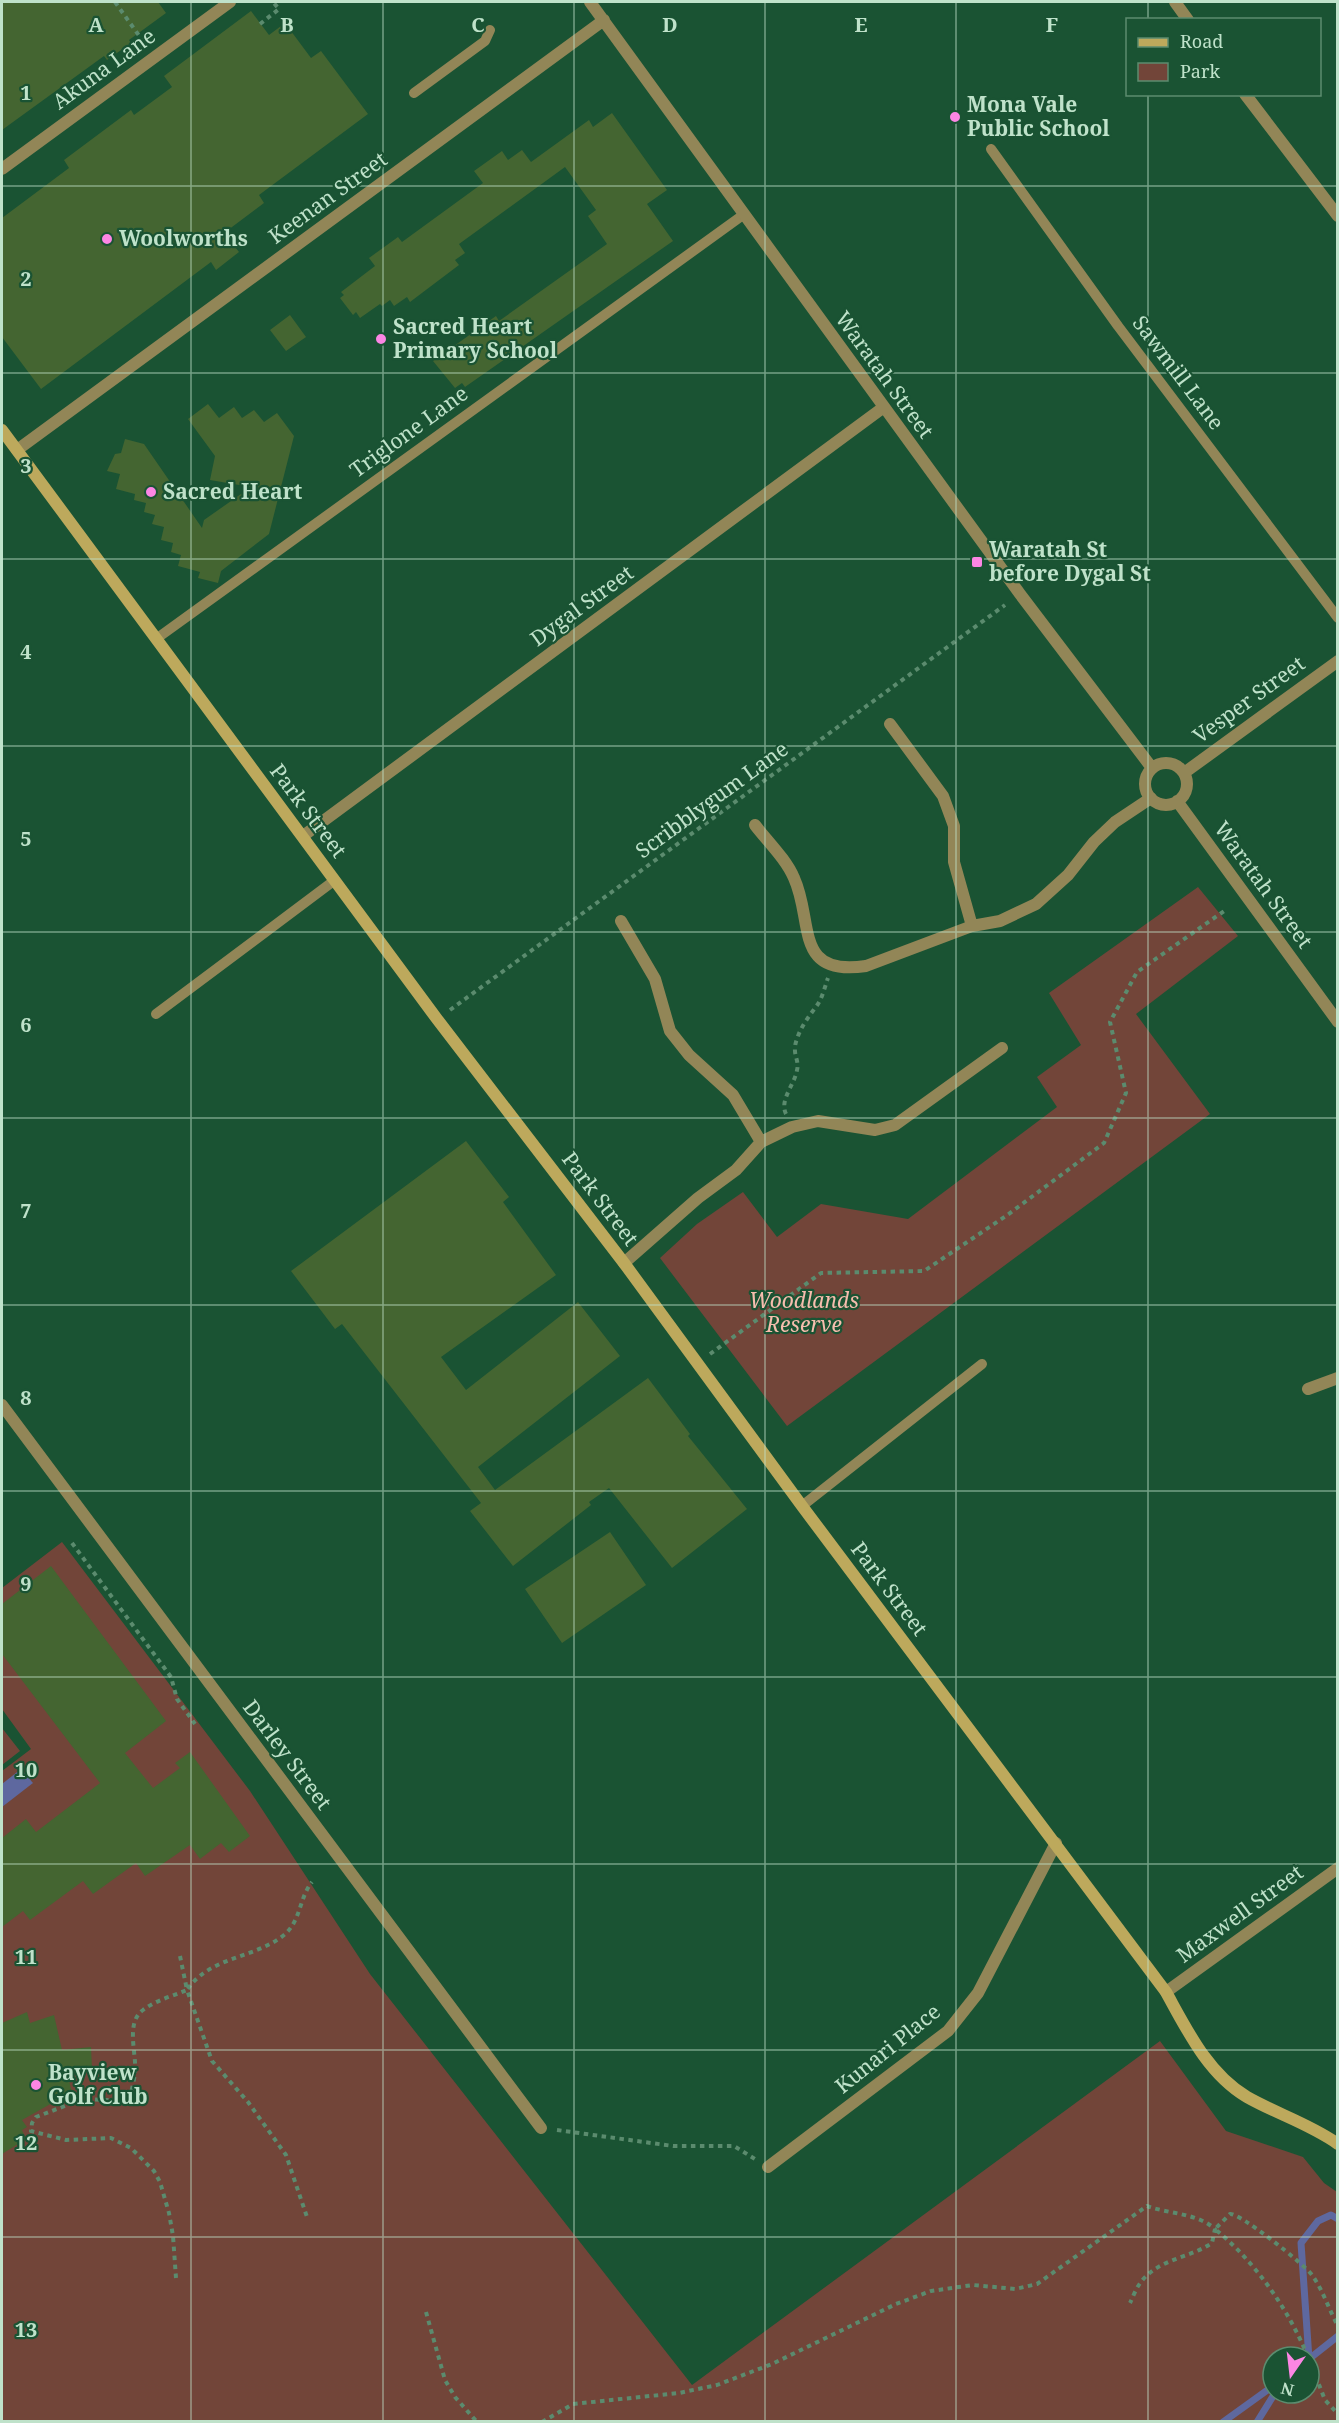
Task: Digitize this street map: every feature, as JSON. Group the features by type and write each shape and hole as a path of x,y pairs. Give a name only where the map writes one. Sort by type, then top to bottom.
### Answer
{"street":[{"name":"Akuna Lane","path":"2,169 230,2"},
{"name":"Waratah Street","path":"590,2 1020,594 1152,768"},
{"path":"1175,2 1187,18"},
{"name":"Keenan Street","path":"17,450 604,21"},
{"path":"1247,96 1338,216"},
{"name":"Dygal Street","path":"303,836 884,407"},
{"name":"Park Street","path":"2,430 437,1019 624,1263 802,1506 1056,1843 1166,1992 1197,2047 1228,2085 1322,2133 1338,2144"},
{"name":"Vesper Street","path":"1184,772 1338,661"},
{"path":"890,724 943,796 954,826 954,862 972,926"},
{"path":"1165,763 1173,764 1184,772 1187,785 1182,797 1167,805 1151,798 1146,786 1148,773 1152,768 1165,763"},
{"path":"756,825 794,876 804,906 806,933 816,953 832,967 849,969 866,966 972,926 1000,921 1036,904 1068,875 1094,842 1115,822 1151,798"},
{"name":"Waratah Street","path":"1177,801 1338,1022"},
{"path":"621,921 655,979 670,1031 690,1055 733,1095 762,1142"},
{"path":"624,1263 698,1198 736,1170 762,1142 792,1127 818,1121 875,1130 895,1125 1002,1048"},
{"path":"1308,1389 1338,1378"},
{"name":"Darley Street","path":"2,1405 540,2128"},
{"name":"Kunari Place","path":"768,2167 948,2031 978,1993 1056,1843"},
{"name":"Maxwell Street","path":"1166,1992 1338,1868"}],"lane":[{"path":"414,93 485,41 490,30"},
{"name":"Sawmill Lane","path":"991,149 1118,326 1338,618"},
{"name":"Triglone Lane","path":"156,639 743,215"},
{"path":"156,1014 335,880"},
{"path":"802,1506 982,1364"}],"path":[{"path":"115,2 155,57"},
{"path":"260,24 279,9 273,2"},
{"name":"Scribblygum Lane","path":"437,1019 1005,605"},
{"path":"698,1363 821,1273 924,1271 1006,1216 1104,1143 1126,1093 1110,1022 1137,972 1227,909"},
{"path":"789,1120 783,1108 798,1068 793,1052 797,1038 819,1002 832,967"},
{"path":"72,1543 171,1677 177,1699 195,1724"},
{"path":"176,2278 169,2213 160,2182 154,2171 130,2148 111,2138 66,2140 32,2131 32,2123 36,2117 83,2099 129,2101 135,2073 133,2048 137,2017 142,2011 152,2004 187,1990 219,1962 267,1945 283,1936 297,1918 305,1891 312,1882"},
{"path":"180,1956 187,1990 212,2061 248,2102 286,2155 307,2217"},
{"path":"540,2128 673,2146 734,2146 768,2167"},
{"path":"542,2421 573,2404 679,2393 717,2385 772,2364 896,2304 931,2291 973,2285 1015,2289 1037,2284 1147,2205 1207,2222 1233,2244 1259,2274 1288,2316 1302,2345"},
{"path":"1130,2303 1140,2282 1153,2270 1207,2247 1212,2243 1215,2229 1230,2214 1235,2214 1248,2221 1312,2274 1338,2326"},
{"path":"426,2312 445,2380 455,2397 477,2421"},
{"path":"1321,2390 1325,2400 1338,2414"}],"green space":[{"name":"Woodlands Reserve","path":"1198,887 1238,936 1136,1014 1210,1114 787,1426 660,1258 697,1224 743,1192 777,1237 821,1204 908,1219 1057,1107 1037,1077 1081,1045 1049,993"},
{"name":"Bayview Golf Club","path":"62,1542 250,1791 370,1974 692,2385 1160,2041 1226,2131 1303,2157 1324,2183 1337,2192 1337,2421 2,2421 2,1771 31,1749 2,1709 2,1588"},
{"path":"2,1728 20,1751 2,1765"}],"water":[{"path":"21,1769 33,1783 2,1807 2,1784"}],"building":[{"path":"2,2 158,2 166,13 129,40 131,43 107,60 104,56 2,130"},
{"path":"251,11 269,35 285,23 311,58 321,51 368,114 259,195 264,203 224,233 239,252 216,270 211,262 41,389 2,337 2,218 69,168 64,160 131,110 134,115 172,87 164,76"},
{"path":"612,113 667,190 647,204 673,241 465,387 462,383 455,388 433,361 496,316 499,321 607,244 588,216 596,210 565,167 459,244 465,253 455,260 459,265 410,302 407,297 394,306 390,300 360,318 356,312 353,315 340,298 344,295 341,292 375,266 369,258 398,237 402,242 483,183 474,171 502,151 508,160 522,150 531,162 589,120 593,127"},
{"path":"290,315 306,337 286,351 270,330"},
{"name":"Sacred Heart","path":"208,404 219,418 234,407 242,418 254,410 264,422 277,413 294,436 269,534 221,571 218,583 198,578 200,572 178,566 181,555 171,552 173,543 161,540 164,527 152,524 155,515 144,512 146,503 134,500 135,494 116,489 120,474 107,471 115,454 121,453 125,439 144,444 202,528 204,520 251,487 210,480 215,456 188,419"},
{"path":"466,1141 509,1197 503,1202 556,1275 441,1357 466,1390 578,1302 620,1356 478,1467 495,1490 648,1378 690,1434 688,1436 747,1509 672,1568 609,1488 589,1502 591,1505 513,1566 470,1511 481,1503 342,1324 335,1329 291,1271"},
{"path":"610,1532 646,1585 562,1643 525,1589"},
{"path":"51,1566 166,1721 125,1753 153,1788 180,1768 175,1763 190,1752 250,1836 229,1852 221,1843 200,1859 190,1845 145,1876 136,1863 93,1894 83,1881 30,1920 23,1911 2,1927 2,1838 26,1819 36,1832 100,1783 2,1654 2,1604"},
{"name":"Bayview Golf Club","path":"27,2012 30,2023 54,2015 62,2050 91,2047 92,2069 67,2072 73,2097 54,2102 22,2120 27,2127 22,2130 26,2139 2,2154 2,2023"}],"waterway":[{"path":"1308,2345 1301,2243 1318,2221 1331,2215 1338,2219"},
{"path":"1321,2349 1338,2336"},
{"path":"1223,2422 1261,2395"},
{"path":"1257,2422 1268,2405"}],"place":[{"name":"Mona Vale Public School","path":"955,117"},
{"name":"Woolworths","path":"107,239"},
{"name":"Sacred Heart Primary School","path":"381,339"},
{"name":"Sacred Heart","path":"151,492"},
{"name":"Waratah St before Dygal St","path":"977,562"},
{"name":"Bayview Golf Club","path":"36,2085"}]}
